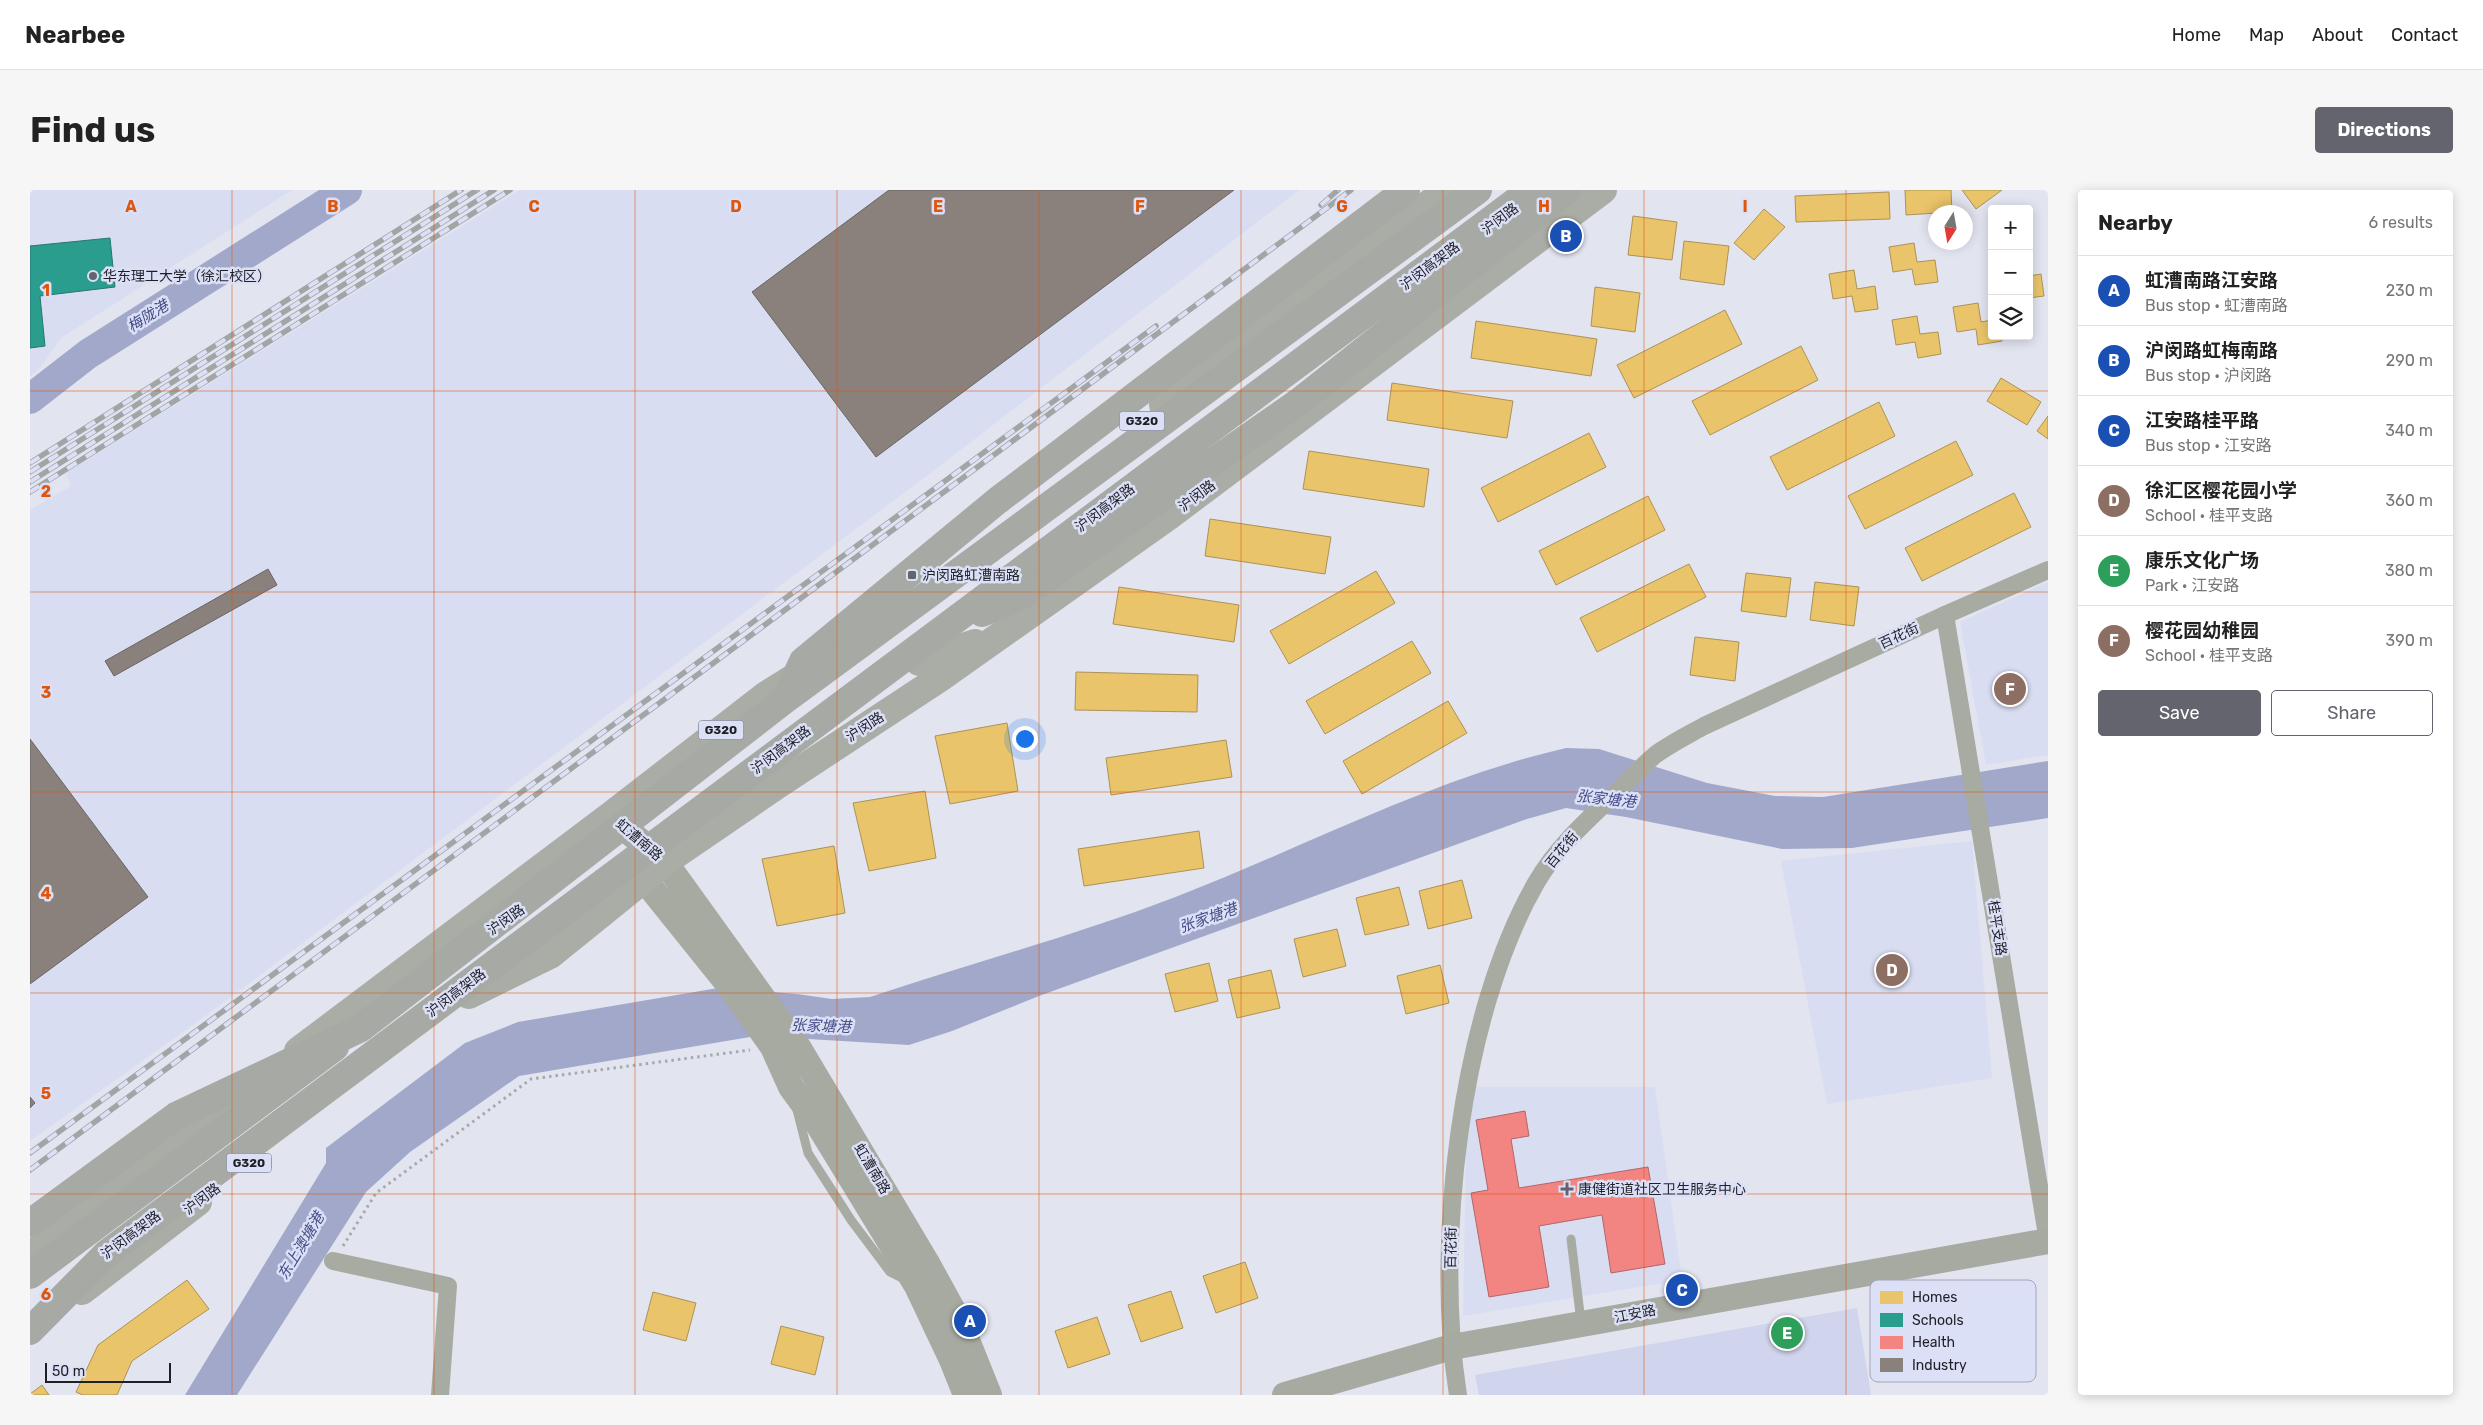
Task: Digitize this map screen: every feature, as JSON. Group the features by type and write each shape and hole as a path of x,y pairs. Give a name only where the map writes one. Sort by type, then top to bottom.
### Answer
{"highway":[{"path":"786,699 803,661 990,507 1406,190"},
{"name":"沪闵高架路","path":"30,1275 360,1028 786,699 1478,190"},
{"name":"沪闵高架路","path":"30,1311 941,630 1532,199 1566,190"},
{"path":"30,1223 176,1116 360,1028"},
{"path":"30,1331 106,1254"}],"main road":[{"name":"沪闵路","path":"30,1255 181,1146 240,1094 621,828 779,710 836,651 1447,190"},
{"path":"1532,199 1559,190"},
{"name":"沪闵路","path":"650,865 779,784 1005,633 1169,516 1603,190"},
{"name":"沪闵路","path":"30,1331 469,995 550,955 650,865 1532,199"},
{"path":"919,662 1005,633"},
{"name":"沪闵路","path":"779,784 865,701"},
{"name":"虹漕南路","path":"621,828 740,983 786,1047 928,1264 961,1325 989,1395"},
{"name":"虹漕南路","path":"786,1047 791,1087 830,1144 917,1286 948,1351 966,1395"},
{"path":"30,1206 176,1116"},
{"name":"江安路","path":"1285,1395 1452,1347 2048,1241"}],"street":[{"name":"百花街","path":"1458,1395 1452,1347 1450,1248 1454,1181 1472,1065 1502,959 1519,917 1536,883 1555,855 1576,831 1654,756 1704,726 1945,615 2048,570"},
{"name":"桂平支路","path":"1945,615 1984,842 2048,1241"},
{"path":"333,1261 448,1286 440,1395"}],"lane":[{"path":"1571,1239 1582,1324"}],"path":[{"path":"333,1261 376,1193 531,1079 786,1047"}],"shaded area":[{"name":"华东理工大学（徐汇校区）","path":"30,190 292,190 61,338 40,368 30,376"},
{"path":"520,190 1299,190 937,468 204,1017 30,1141 30,510 71,486 66,473"},
{"path":"2048,582 2048,755 1986,765 1960,622"},
{"path":"1972,841 1992,1078 1827,1104 1781,861"},
{"name":"康健街道社区卫生服务中心","path":"1470,1087 1655,1087 1682,1280 1463,1316 1467,1098"},
{"path":"1857,1308 1871,1395 1479,1395 1475,1375"}],"water":[{"path":"1566,748 1599,749 1707,783 1775,796 1823,797 2048,761 2048,818 1852,848 1782,849 1626,817 1566,808 1527,819 1039,996 952,1031 909,1045 756,1036 519,1076 410,1152 366,1192 237,1395 185,1395 326,1163 326,1148 465,1043 518,1022 718,988 797,994 832,999 870,997 1140,910 1226,877 1418,795 1516,761"}],"building: Homes":[{"path":"1905,190 1951,190 1952,205 1928,205 1928,214 1906,215"},
{"path":"1962,190 2002,190 1976,209"},
{"path":"1889,192 1890,219 1796,222 1795,196"},
{"path":"1764,209 1785,227 1754,260 1734,243"},
{"path":"1633,216 1677,222 1672,260 1628,255"},
{"path":"1684,241 1729,246 1724,285 1680,279"},
{"path":"1914,243 1917,262 1935,260 1938,282 1915,285 1912,269 1893,272 1889,247"},
{"path":"1854,270 1857,289 1875,286 1878,309 1855,312 1852,296 1833,299 1829,274"},
{"path":"2041,274 2044,296 2033,297 2033,275"},
{"path":"1595,287 1640,293 1635,332 1591,326"},
{"path":"1978,303 1981,322 1988,321 1988,340 2002,341 1978,345 1976,329 1957,332 1953,307"},
{"path":"1725,310 1742,344 1634,398 1617,365"},
{"path":"1917,316 1920,334 1938,332 1941,354 1918,358 1915,342 1896,345 1892,320"},
{"path":"1476,321 1597,339 1591,376 1471,358"},
{"path":"1801,346 1818,380 1710,435 1692,401"},
{"path":"2001,378 2041,402 2027,425 1987,401"},
{"path":"1392,383 1513,401 1507,438 1387,420"},
{"path":"1879,402 1895,436 1787,490 1770,457"},
{"path":"2048,416 2048,439 2037,431"},
{"path":"1589,433 1606,467 1498,522 1481,488"},
{"path":"1956,441 1973,475 1865,529 1848,496"},
{"path":"1309,451 1429,469 1424,507 1303,489"},
{"path":"2014,493 2031,527 1922,581 1905,548"},
{"path":"1648,496 1665,530 1556,585 1539,551"},
{"path":"1210,519 1331,537 1325,574 1205,556"},
{"path":"1689,564 1706,597 1597,652 1580,618"},
{"path":"1376,571 1395,603 1289,664 1270,631"},
{"path":"1746,573 1791,578 1786,617 1741,611"},
{"path":"1815,582 1859,587 1854,626 1810,620"},
{"path":"1119,587 1239,605 1234,642 1113,624"},
{"path":"1695,637 1739,642 1735,681 1690,675"},
{"path":"1412,641 1431,673 1325,734 1306,701"},
{"path":"1076,672 1198,675 1197,712 1075,710"},
{"path":"1448,701 1467,733 1362,794 1343,761"},
{"path":"1007,723 1018,791 950,804 935,736"},
{"path":"1226,740 1232,777 1111,795 1106,758"},
{"path":"925,791 936,858 869,871 853,803"},
{"path":"1199,831 1204,868 1084,886 1078,849"},
{"path":"834,846 845,913 777,926 762,859"},
{"path":"1462,880 1472,918 1428,929 1419,891"},
{"path":"1399,887 1409,925 1365,935 1356,898"},
{"path":"1337,929 1346,966 1303,977 1294,939"},
{"path":"1209,963 1218,1001 1175,1012 1165,974"},
{"path":"1440,965 1449,1003 1406,1014 1397,976"},
{"path":"1271,970 1280,1008 1237,1018 1228,980"},
{"path":"1245,1262 1258,1298 1216,1313 1203,1276"},
{"path":"187,1280 209,1309 132,1361 117,1395 83,1395 76,1392 98,1345"},
{"path":"1171,1291 1183,1328 1141,1342 1128,1305"},
{"path":"653,1292 696,1303 686,1341 643,1330"},
{"path":"1097,1317 1110,1354 1068,1368 1055,1331"},
{"path":"781,1326 824,1337 815,1375 771,1364"},
{"path":"42,1385 49,1395 30,1395 30,1394"}],"building: Schools":[{"path":"110,238 115,287 40,296 45,346 30,348 30,246"}],"building: Health":[{"path":"1525,1111 1529,1136 1511,1139 1519,1188 1648,1167 1665,1264 1611,1273 1602,1215 1539,1226 1549,1287 1489,1297 1471,1193 1488,1190 1476,1120"}],"building: Industry":[{"path":"889,190 1234,190 876,457 752,292"},
{"path":"268,569 277,585 114,676 105,661"},
{"path":"30,739 148,897 30,984"},
{"path":"30,1097 35,1103 30,1108"}],"waterway":[{"name":"梅陇港","path":"30,399 88,354 347,190"}],"railway":[{"path":"30,463 461,190"},
{"path":"30,472 477,190"},
{"path":"30,482 494,190"},
{"path":"30,492 510,190"},
{"path":"1321,205 1338,190"},
{"path":"30,1170 1351,190"},
{"path":"30,1153 1156,326"}],"place":[{"name":"沪闵路虹梅南路","path":"1566,236"},
{"name":"华东理工大学（徐汇校区）","path":"93,276"},
{"name":"沪闵路虹漕南路","path":"912,575"},
{"name":"樱花园幼稚园","path":"2010,689"},
{"name":"徐汇区樱花园小学","path":"1892,970"},
{"name":"康健街道社区卫生服务中心","path":"1567,1189"},
{"name":"江安路桂平路","path":"1682,1290"},
{"name":"虹漕南路江安路","path":"970,1321"},
{"name":"康乐文化广场","path":"1787,1333"}],"water label":[{"name":"张家塘港","path":"1606,799"},
{"name":"张家塘港","path":"1208,918"},
{"name":"张家塘港","path":"821,1026"},
{"name":"东上澳塘港","path":"301,1246"}]}
